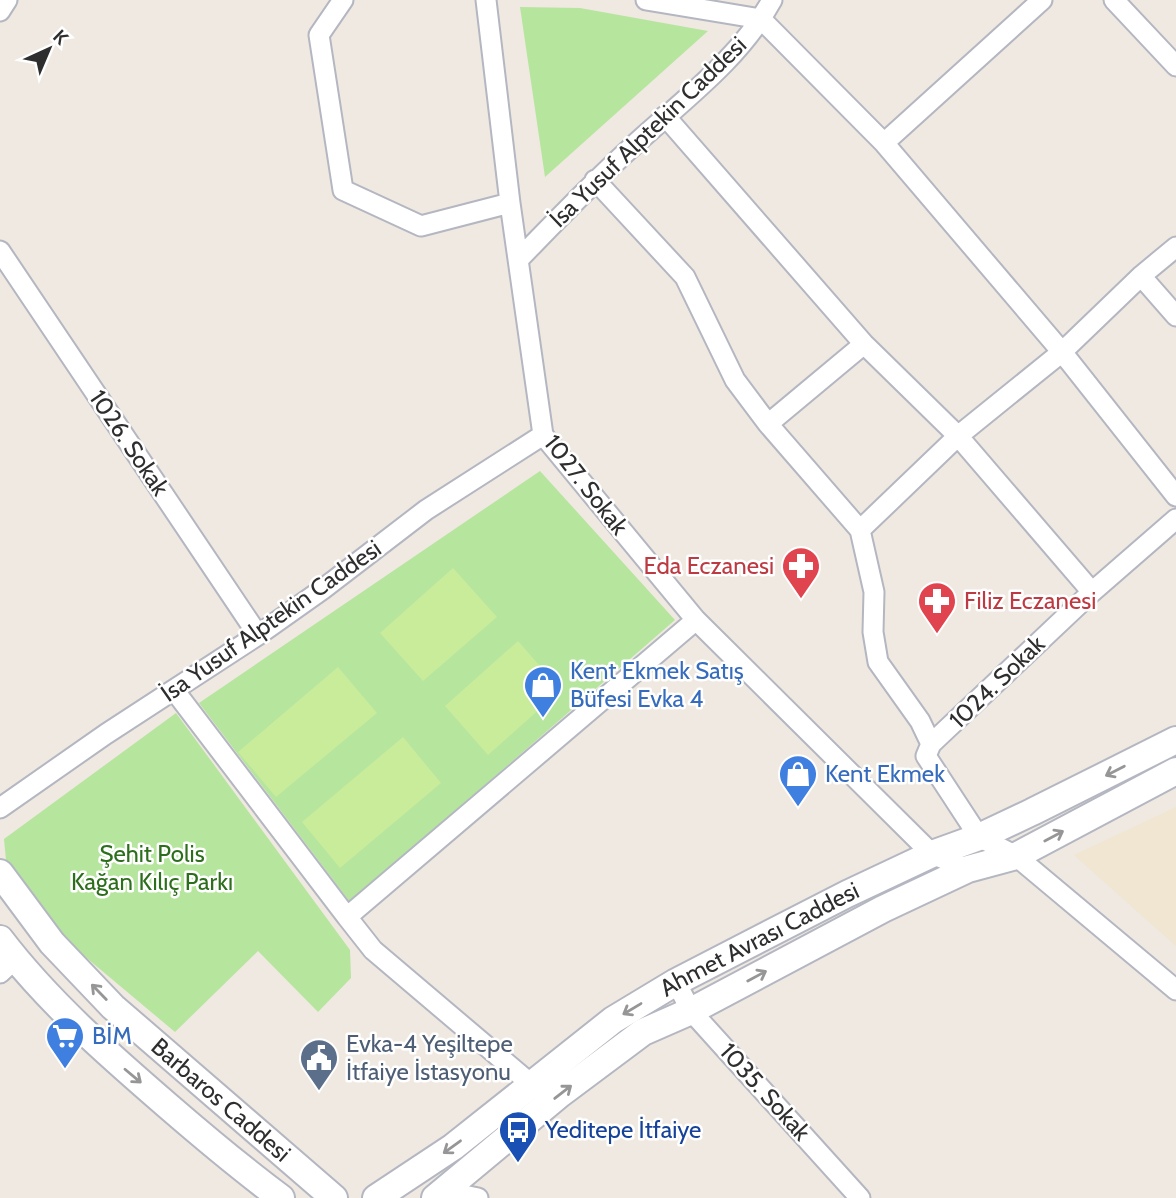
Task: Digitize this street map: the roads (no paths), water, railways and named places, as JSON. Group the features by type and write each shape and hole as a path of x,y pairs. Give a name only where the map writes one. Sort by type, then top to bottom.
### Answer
{"main road":[{"name":"Ahmet Avrası Caddesi","path":"376,1198 453,1147 612,1020 676,982 847,894 932,854 979,837 1048,805 1176,740"},
{"name":"Ahmet Avrası Caddesi","path":"440,1194 560,1094 643,1032 691,1011 883,909 968,869 1016,856 1176,771"},
{"name":"Barbaros Caddesi","path":"0,873 52,943 113,1007 334,1198"},
{"name":"Barbaros Caddesi","path":"5,957 122,1067 246,1172 281,1198"}],"street":[{"path":"0,11 7,0"},
{"path":"343,0 319,35 343,190 421,226 510,203"},
{"name":"1027. Sokak","path":"486,0 510,203 543,435 696,620 932,854 968,869"},
{"path":"646,0 761,19 884,143 1062,352 1176,496"},
{"name":"İsa Yusuf Alptekin Caddesi","path":"519,259 595,180 735,53 772,0"},
{"path":"884,143 1042,0"},
{"path":"1114,0 1176,66"},
{"path":"665,116 864,344 958,436 1092,592"},
{"path":"595,180 685,277 735,380 768,424 860,530 874,592 873,632 878,662 920,721 932,744"},
{"path":"860,530 958,436 1062,352 1141,276 1176,247"},
{"name":"1026. Sokak","path":"0,251 258,635"},
{"path":"1141,276 1176,316"},
{"path":"768,424 864,344"},
{"name":"İsa Yusuf Alptekin Caddesi","path":"0,808 258,635 426,510 543,435"},
{"name":"1024. Sokak","path":"979,837 926,756 932,744 1092,592 1176,519"},
{"path":"347,917 696,620"},
{"path":"174,690 373,950 531,1084"},
{"path":"979,837 1016,856 1176,990"},
{"name":"1035. Sokak","path":"676,982 691,1011 860,1198"},
{"path":"440,1194 478,1198"}],"place":[{"name":"Eda Eczanesi","path":"801,600"},
{"name":"Filiz Eczanesi","path":"937,635"},
{"name":"Kent Ekmek Satış Büfesi Evka 4","path":"543,719"},
{"name":"Kent Ekmek","path":"798,808"},
{"name":"BİM","path":"65,1070"},
{"name":"Evka-4 Yeşiltepe İtfaiye İstasyonu","path":"319,1092"},
{"name":"Yeditepe İtfaiye","path":"518,1164"}],"park label":[{"name":"Şehit Polis Kağan Kılıç Parkı","path":"152,868"}]}
